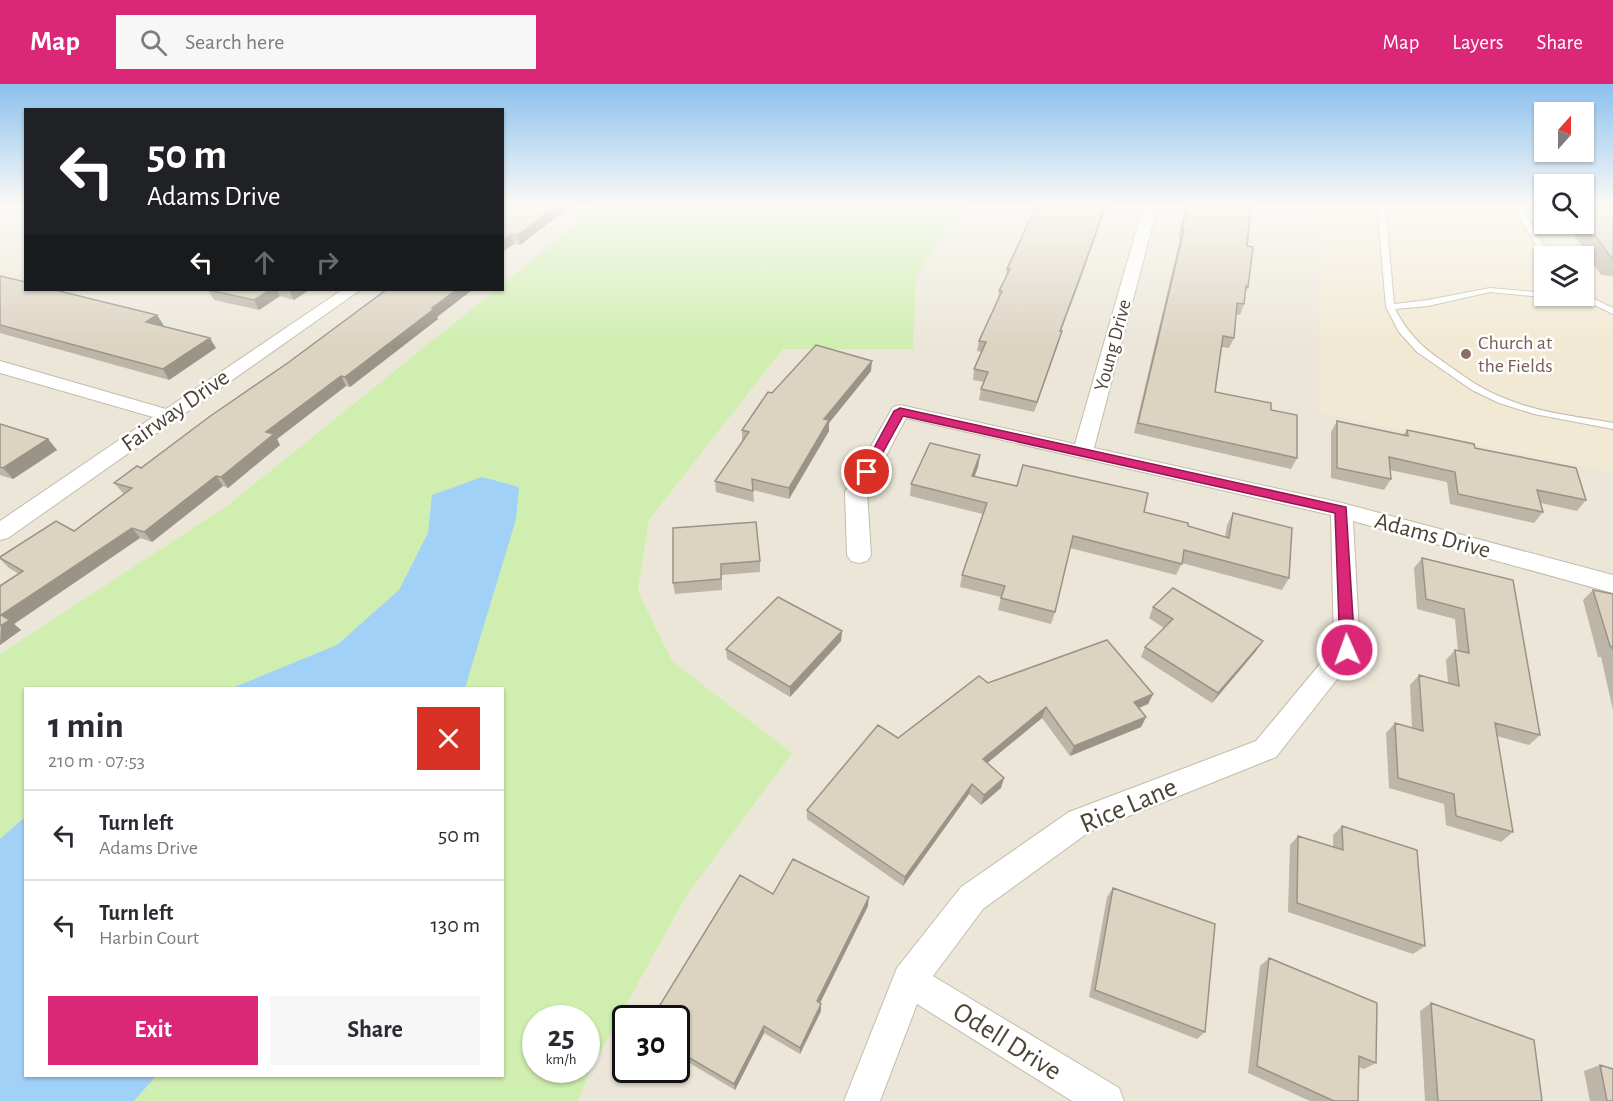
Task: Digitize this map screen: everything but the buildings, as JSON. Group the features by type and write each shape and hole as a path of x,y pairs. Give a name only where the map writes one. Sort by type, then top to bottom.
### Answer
{"street":[{"name":"Young Drive","path":"1083,451 1138,251"},
{"name":"Fairway Drive","path":"0,532 166,415 350,291"},
{"path":"0,367 166,415"},
{"name":"Adams Drive","path":"859,555 856,492 900,411 1342,510 1613,584"},
{"name":"Rice Lane","path":"862,1101 909,980 972,898 1079,822 1266,749 1347,650 1342,510"},
{"name":"Odell Drive","path":"909,980 1106,1101"}],"lane":[{"path":"1385,251 1390,307 1402,330 1420,350 1475,388 1502,401 1534,411 1613,426"},
{"path":"1390,307 1428,303 1490,291 1534,295"},
{"path":"1594,301 1613,305"},
{"path":"1594,302 1613,311"}],"shaded area":[{"path":"0,251 24,251 24,291 494,291 228,505 0,654"},
{"path":"504,251 543,251 504,283"},
{"path":"933,251 1320,251 1320,412 1613,472 1613,1101 578,1101 585,1083 600,1083 600,1053 612,1031 612,1083 690,1083 690,1005 626,1005 685,898 792,753 672,661 638,591 649,520 783,349 913,349 916,278"},
{"name":"Church at the Fields","path":"1320,251 1534,251 1534,306 1594,306 1594,251 1613,251 1613,472 1319,412"}],"green space":[{"path":"543,251 933,251 916,278 913,349 783,349 649,520 638,591 672,661 792,753 685,898 626,1005 612,1005 612,1031 600,1053 600,1005 522,1005 522,1083 585,1083 578,1101 0,1101 0,654 228,505 494,291 504,291 504,283"}],"water":[{"path":"482,477 519,487 516,519 465,687 234,687 337,645 399,590 428,533 432,495"},
{"path":"24,818 24,1077 155,1077 134,1101 0,1101 0,839"}],"place":[{"name":"Church at the Fields","path":"1466,354"}],"route":[{"path":"867,472 900,411 1342,510 1347,650"}]}
